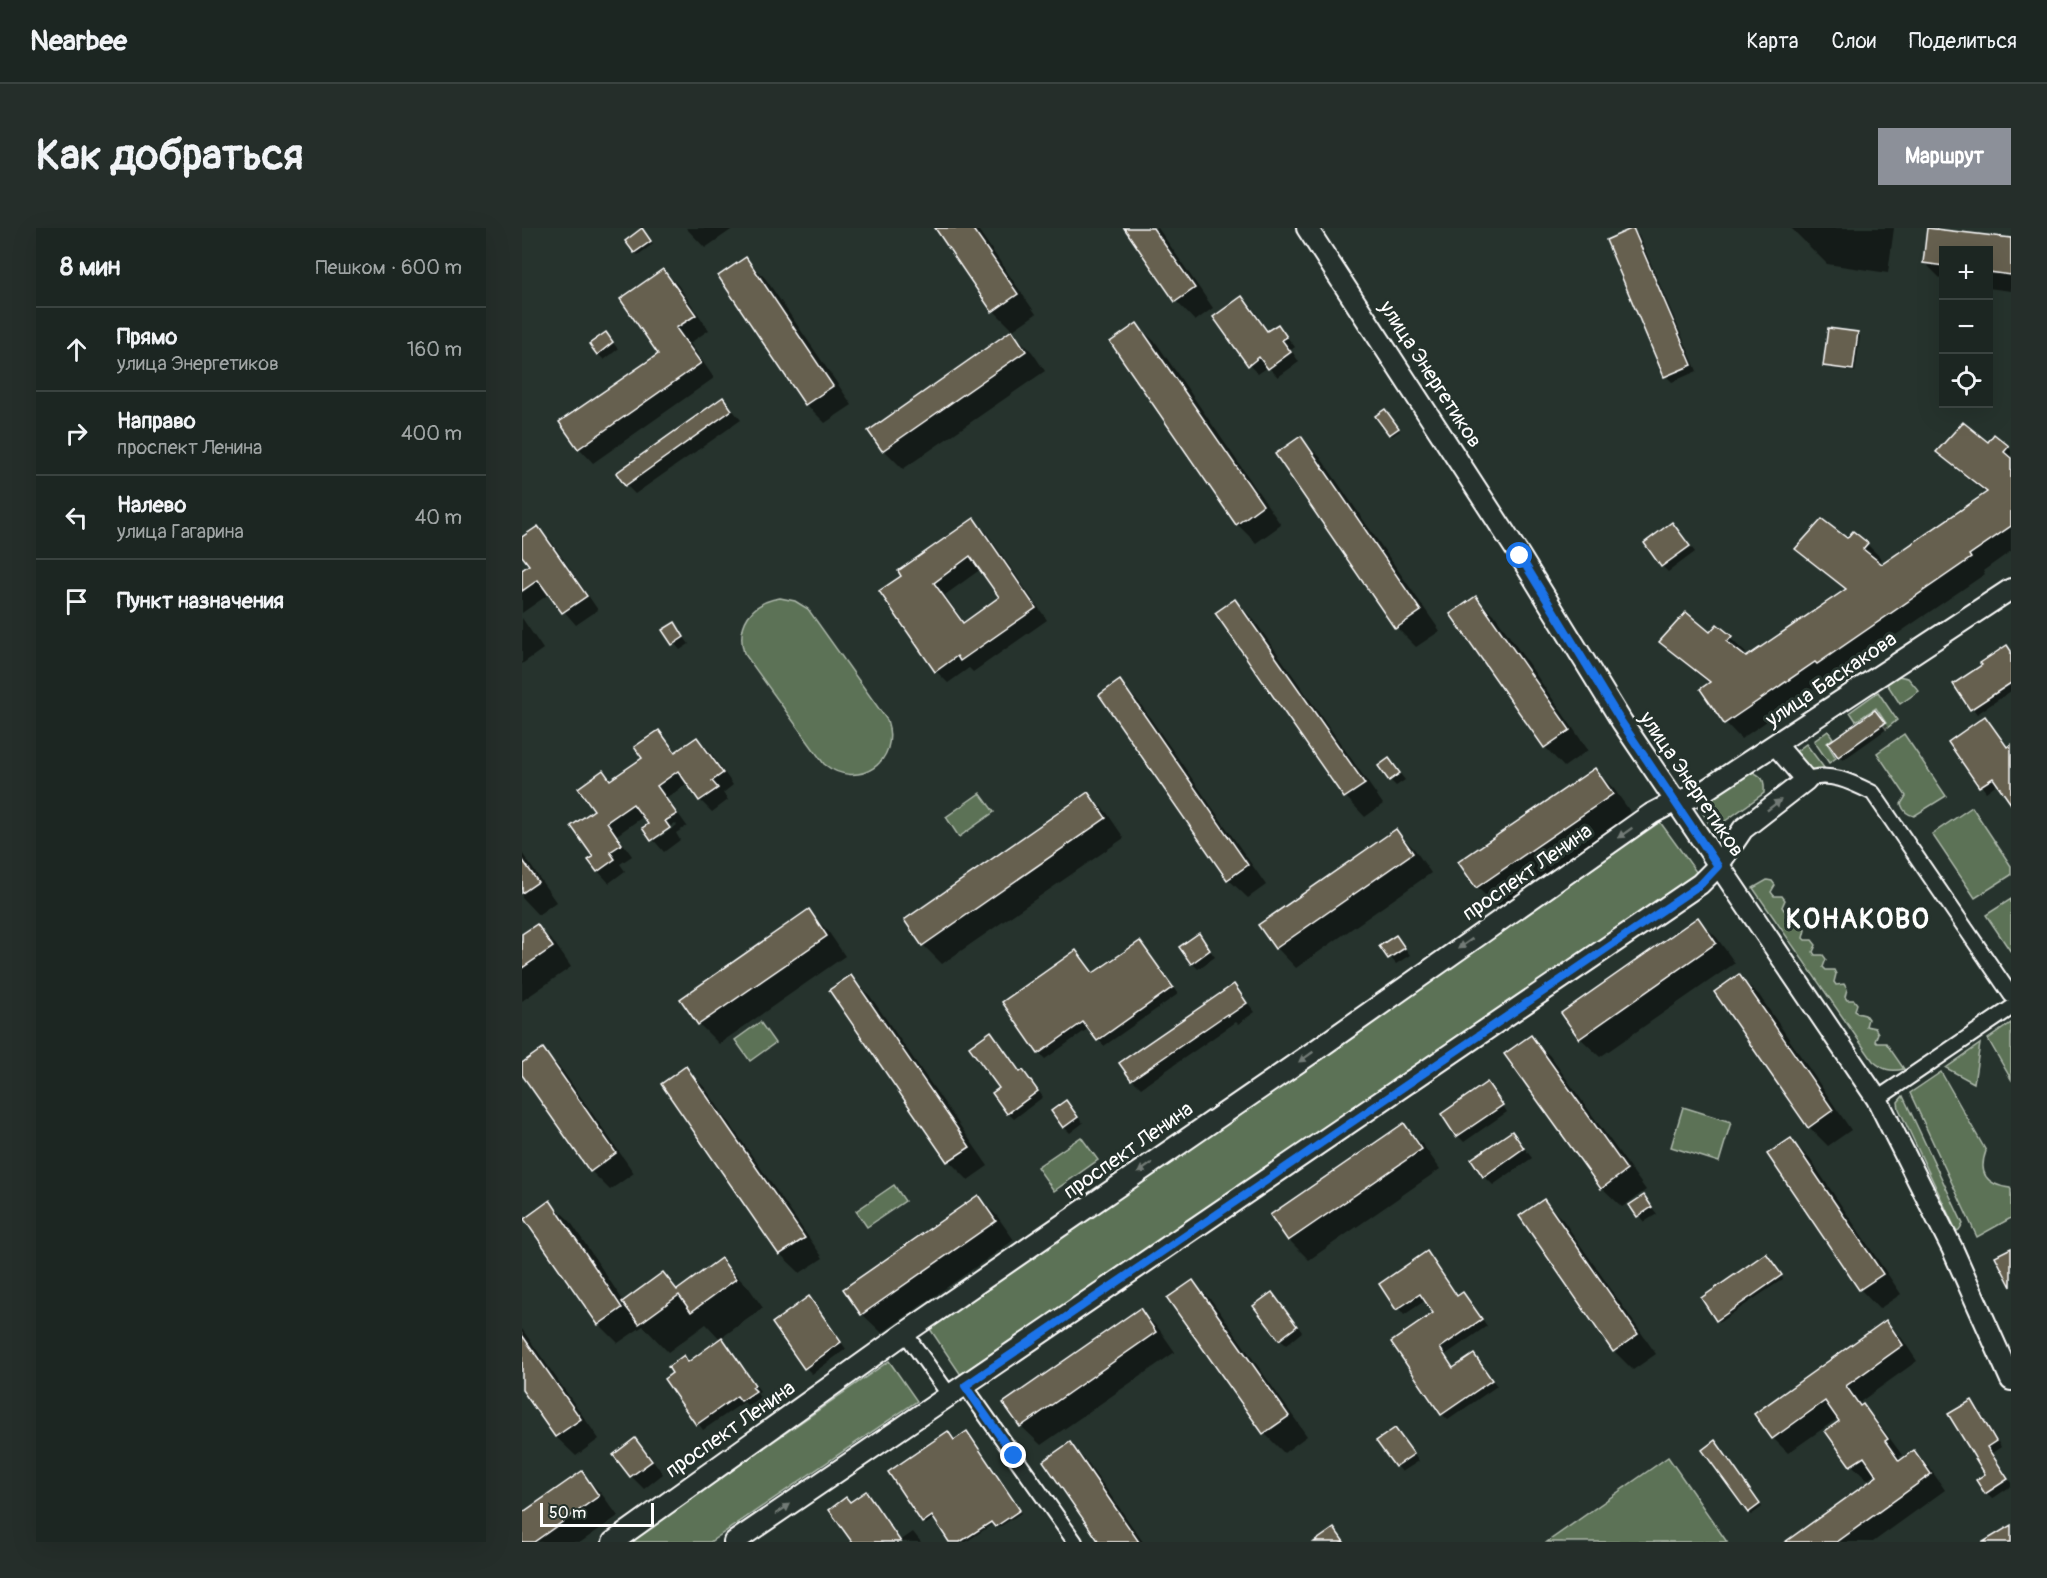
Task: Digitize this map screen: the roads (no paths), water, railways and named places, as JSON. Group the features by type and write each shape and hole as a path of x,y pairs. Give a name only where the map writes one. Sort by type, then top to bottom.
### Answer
{"street":[{"name":"улица Энергетиков","path":"1307,228 1520,556 1622,723 1876,1099 1952,1248 2011,1380"},
{"name":"улица Баскакова","path":"1674,802 1698,795 2011,589"},
{"path":"1776,745 1806,780"},
{"path":"734,1542 1701,884 1718,866 1743,829 1806,780 1816,775 1856,784 1873,793 2011,995"},
{"name":"проспект Ленина","path":"612,1542 905,1333 1319,1048 1651,814 1674,802"},
{"path":"1876,1099 2011,1008"},
{"path":"905,1333 957,1391 1075,1542"}],"district":[{"name":"КОНАКОВО","path":"1858,919"}]}
